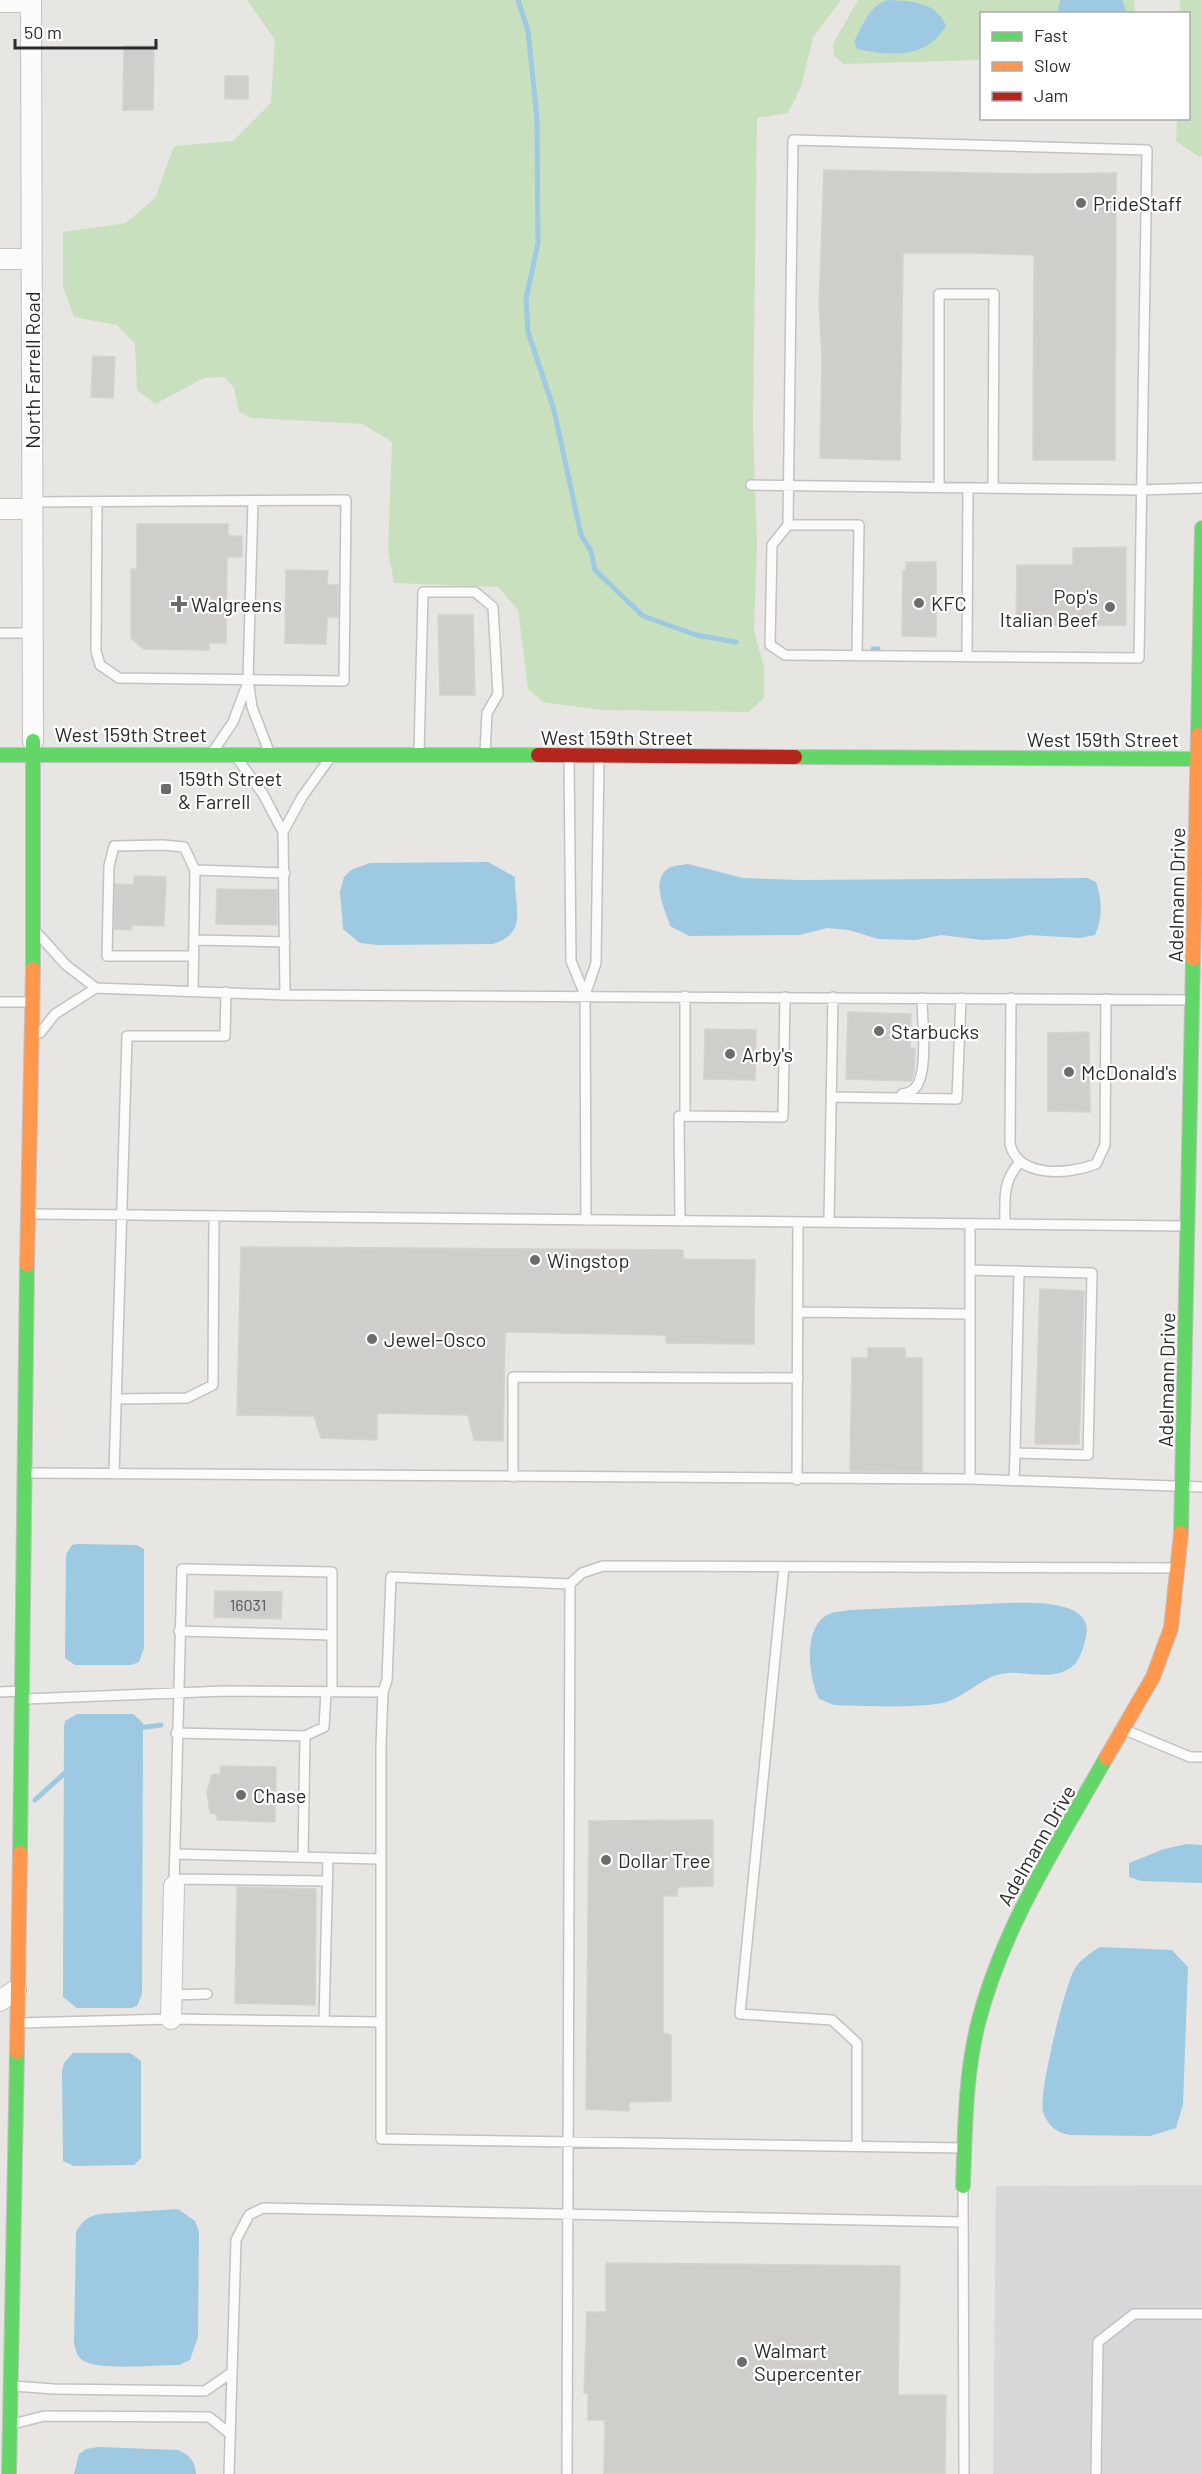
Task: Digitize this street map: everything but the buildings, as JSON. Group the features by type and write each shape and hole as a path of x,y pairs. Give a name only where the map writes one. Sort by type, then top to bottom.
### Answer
{"street":[{"path":"0,2 31,1"},
{"name":"North Farrell Road","path":"31,1 33,748"},
{"path":"0,259 32,259"},
{"path":"0,509 32,506"},
{"name":"Adelmann Drive","path":"963,2186 966,2101 977,2029 995,1967 1020,1909 1125,1730 1153,1677 1171,1628 1179,1568 1183,1487 1188,1226 1197,1099 1194,1000 1200,759 1202,528"},
{"path":"9,2474 15,2208 7,2048 15,2023 23,1695 27,1214 33,1042 33,748"},
{"name":"West 159th Street","path":"0,755 33,748 270,754 1200,759"},
{"path":"171,2019 174,1883"},
{"path":"0,2001 16,1990"}],"lane":[{"path":"793,140 1147,150 1142,490 1139,658 785,655 770,645 772,545 788,525 793,140"},
{"path":"939,487 939,294 994,294 993,488"},
{"path":"751,484 1142,490 1202,488"},
{"path":"967,657 968,488"},
{"path":"32,506 97,502 346,500 344,681 119,678 100,665 96,651 97,502"},
{"path":"253,501 248,680 252,707 270,754"},
{"path":"788,525 859,525 857,656"},
{"path":"418,755 423,592 475,592 493,607 498,683 498,694 488,713 485,755"},
{"path":"0,633 32,633"},
{"path":"211,753 233,722 248,680"},
{"path":"234,753 263,794 283,832 285,995"},
{"path":"283,832 302,797 333,754"},
{"path":"569,756 571,961 585,995"},
{"path":"586,1220 585,995 596,963 599,756"},
{"path":"194,956 107,956 109,866 114,846 163,845 183,848 195,870 194,991"},
{"path":"195,870 285,873"},
{"path":"34,929 66,965 96,988"},
{"path":"194,940 285,942"},
{"path":"33,1042 56,1014 96,988 285,995 1194,1000"},
{"path":"114,1474 127,1036 225,1036 226,992"},
{"path":"685,996 685,1115"},
{"path":"680,1221 680,1116 783,1117 785,997"},
{"path":"829,1222 833,997"},
{"path":"888,1097 913,1091 918,1086 923,1070 922,998"},
{"path":"832,1097 957,1099 961,998"},
{"path":"1011,998 1010,1144 1013,1156 1028,1168 1073,1170 1096,1164 1105,1145 1106,999"},
{"path":"0,1002 33,1002"},
{"path":"1005,1224 1005,1186 1008,1175 1019,1163"},
{"path":"27,1214 1188,1226"},
{"path":"116,1399 188,1398 213,1385 214,1216"},
{"path":"797,1480 798,1222"},
{"path":"970,1224 970,1479"},
{"path":"970,1270 1092,1273 1088,1455 1015,1453"},
{"path":"1014,1481 1019,1271"},
{"path":"798,1312 970,1314"},
{"path":"513,1477 513,1377 798,1378"},
{"path":"25,1473 797,1480 970,1479 1202,1488"},
{"path":"965,2148 381,2139 382,1692 387,1680 391,1577 570,1584 582,1573 603,1566 1179,1568"},
{"path":"784,1567 740,2014 832,2020 857,2043 857,2146"},
{"path":"176,1733 305,1736 324,1727 329,1692 332,1635 332,1572 182,1569 176,1733 174,1883 327,1881"},
{"path":"567,2474 570,2212 570,1584"},
{"path":"179,1630 332,1635"},
{"path":"0,1692 23,1695 382,1692"},
{"path":"1125,1730 1190,1757 1202,1757"},
{"path":"303,1857 305,1736"},
{"path":"175,1854 380,1859"},
{"path":"324,2021 328,1858"},
{"path":"172,1995 207,1994"},
{"path":"15,2023 171,2019 380,2022"},
{"path":"963,2186 964,2474"},
{"path":"229,2474 236,2240 249,2215 263,2208 570,2212 963,2222"},
{"path":"1096,2474 1098,2342 1134,2314 1202,2314"},
{"path":"11,2386 54,2390 205,2391 231,2373"},
{"path":"10,2425 44,2416 209,2417 229,2433"}],"shaded area":[{"path":"1202,2185 1202,2474 993,2474 996,2186"}],"green space":[{"path":"247,0 841,0 813,38 801,87 788,113 757,118 753,425 757,543 754,631 764,667 764,698 749,712 600,710 543,702 528,689 518,610 498,587 394,583 388,550 392,442 363,424 252,418 239,412 234,388 224,377 204,378 155,404 137,390 135,344 117,325 74,317 63,287 63,232 126,223 155,198 174,146 233,141 271,103 275,40"},
{"path":"858,0 1134,0 1135,12 980,12 980,60 843,64 834,55 833,44"},
{"path":"1180,0 1202,0 1202,156 1199,157 1176,141 1177,120 1190,120 1190,12 1180,12"}],"water":[{"path":"888,0 914,2 930,7 942,18 946,26 938,37 918,50 895,54 857,49 854,42 867,17 876,7"},
{"path":"1060,0 1122,0 1127,12 1057,12"},
{"path":"488,862 515,877 516,926 504,939 493,944 378,945 360,943 343,929 340,892 344,877 351,870 370,863"},
{"path":"688,864 743,878 800,880 1087,878 1096,882 1100,895 1100,915 1095,935 1080,938 1029,935 982,940 941,935 916,940 878,939 849,930 827,928 799,935 689,936 670,926 659,888 663,873 669,868"},
{"path":"72,1545 136,1545 144,1549 144,1648 139,1662 131,1665 75,1665 65,1658 66,1554"},
{"path":"1006,1603 1058,1605 1080,1615 1086,1624 1086,1637 1081,1653 1073,1666 1065,1671 1047,1675 1001,1674 939,1704 834,1705 819,1699 811,1667 811,1642 819,1622 827,1615 850,1610"},
{"path":"77,1714 133,1714 143,1723 142,1994 137,2006 131,2008 77,2008 63,1997 64,1727 65,1721"},
{"path":"1187,1844 1202,1845 1202,1883 1141,1881 1129,1877 1129,1863 1164,1849"},
{"path":"1100,1947 1172,1950 1188,1967 1183,2105 1176,2128 1150,2136 1069,2135 1053,2128 1045,2117 1042,2102 1044,2085 1069,1982 1078,1964"},
{"path":"73,2053 130,2053 141,2061 141,2158 134,2165 74,2166 63,2161 62,2071 64,2063"},
{"path":"178,2209 195,2221 199,2232 198,2337 190,2360 179,2365 128,2367 101,2365 82,2360 77,2354 74,2343 76,2232 78,2228 85,2220 99,2214"},
{"path":"98,2447 178,2450 191,2459 196,2474 74,2474 79,2454 86,2449"}],"waterway":[{"path":"518,0 528,31 537,119 538,243 526,299 528,332 554,410 581,535 591,551 595,570 643,616 696,635 736,642"},
{"path":"873,649 878,649"},
{"path":"139,1728 161,1725"},
{"path":"35,1800 68,1770"}],"traffic: fast":[{"path":"1198,735 1202,528"},
{"path":"33,741 33,969"},
{"path":"0,755 538,755"},
{"path":"795,757 1202,759"},
{"path":"1181,1533 1193,959"},
{"path":"20,1853 27,1265"},
{"path":"963,2186 970,2067 987,1992 1000,1956 1032,1888 1106,1758"},
{"path":"9,2474 17,2052"}],"traffic: slow":[{"path":"1193,959 1198,735"},
{"path":"27,1265 33,969"},
{"path":"1106,1758 1153,1677 1171,1628 1181,1533"},
{"path":"17,2052 20,1853"}],"traffic: jam":[{"path":"538,755 795,757"}],"place":[{"name":"PrideStaff","path":"1081,203"},
{"name":"KFC","path":"919,603"},
{"name":"Walgreens","path":"179,604"},
{"name":"Pop's Italian Beef","path":"1110,607"},
{"name":"159th Street & Farrell","path":"166,789"},
{"name":"Starbucks","path":"879,1031"},
{"name":"Arby's","path":"730,1054"},
{"name":"McDonald's","path":"1069,1072"},
{"name":"Wingstop","path":"535,1260"},
{"name":"Jewel-Osco","path":"372,1339"},
{"name":"Chase","path":"241,1795"},
{"name":"Dollar Tree","path":"606,1860"},
{"name":"Walmart Supercenter","path":"742,2362"}]}
